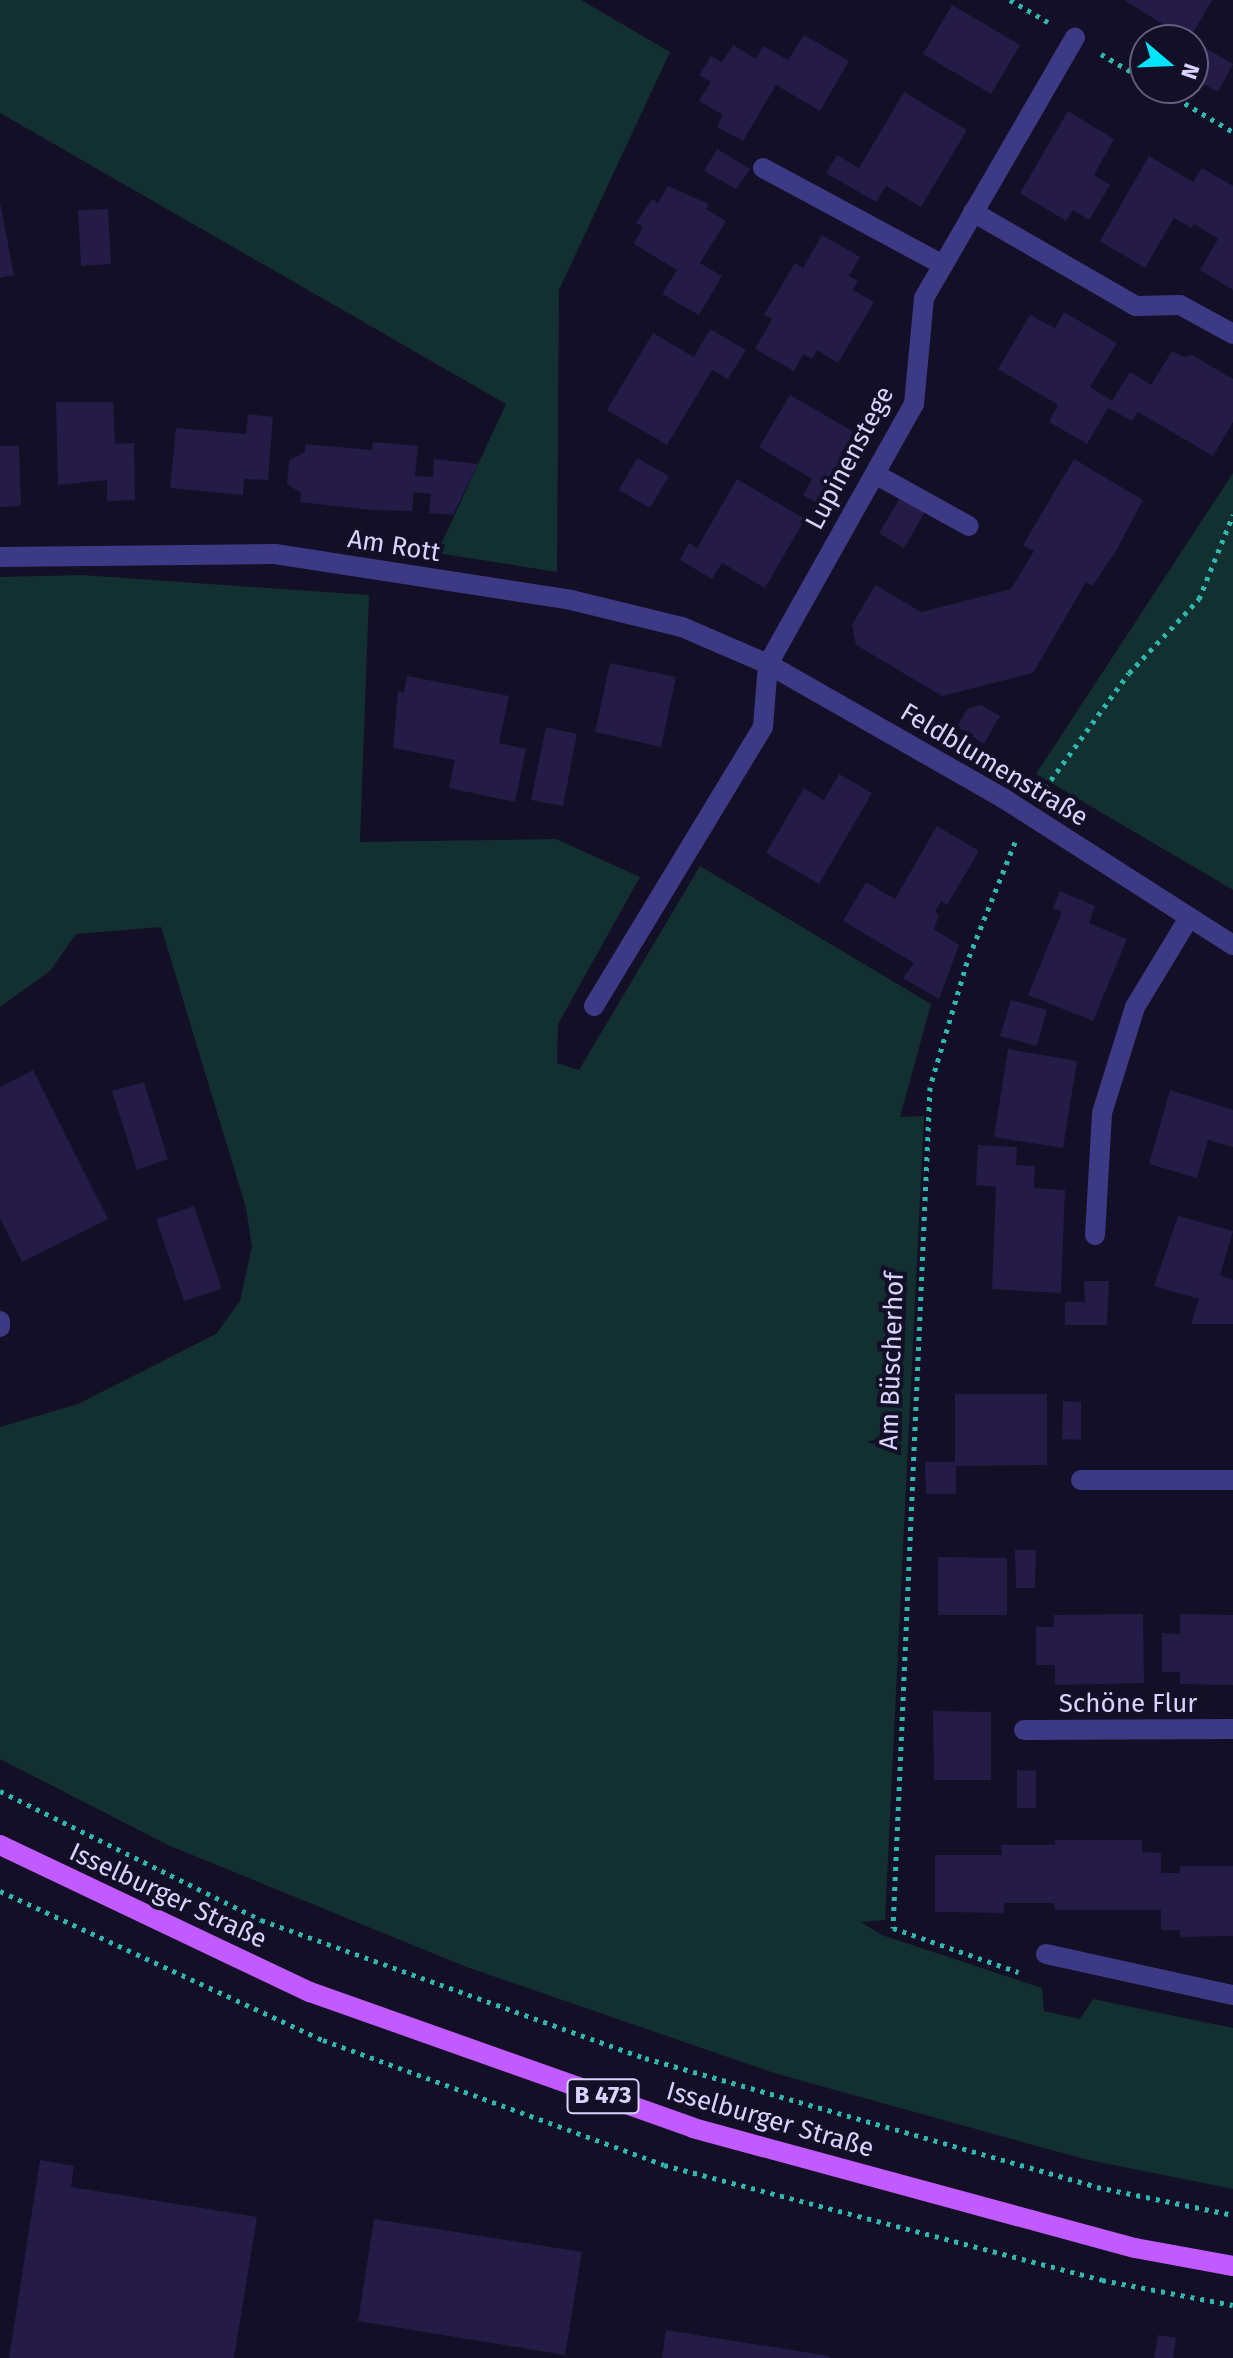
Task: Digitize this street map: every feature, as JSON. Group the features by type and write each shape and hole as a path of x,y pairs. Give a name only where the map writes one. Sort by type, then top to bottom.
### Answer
{"main road":[{"name":"Isselburger Straße","path":"0,1845 310,1992 693,2128 1135,2248 1233,2266"}],"street":[{"name":"Lupinenstege","path":"768,664 914,404 924,298 1075,38"},
{"path":"763,168 943,265"},
{"path":"973,212 1136,306 1180,305 1233,334"},
{"path":"875,474 969,526"},
{"name":"Am Rott","path":"0,557 275,554 571,600 682,627 768,664"},
{"path":"594,1006 763,727 768,664"},
{"name":"Feldblumenstraße","path":"768,664 1027,812 1233,945"},
{"path":"1095,1235 1102,1113 1135,1007 1189,918"},
{"path":"1081,1480 1233,1480"},
{"name":"Schöne Flur","path":"1024,1730 1233,1729"},
{"path":"1046,1954 1233,1995"}],"path":[{"path":"1010,0 1129,70"},
{"path":"1186,104 1233,132"},
{"name":"Am Büscherhof","path":"1046,1954 1021,1973 893,1928 930,1087 967,962 1027,812 1129,673 1199,599 1233,515"},
{"path":"0,1791 261,1920 645,2058 1097,2187 1233,2215"}],"green space":[{"path":"0,0 581,0 670,52 559,290 557,572 437,553 506,404 0,113"},
{"path":"1233,473 1233,890 1036,774"},
{"path":"82,575 369,595 360,842 556,839 640,877 558,1024 557,1063 579,1070 700,866 931,1004 900,1117 924,1116 885,1920 861,1922 882,1935 1042,1988 1044,2011 1080,2019 1093,1999 1233,2028 1233,2189 1084,2159 774,2073 464,1966 168,1845 0,1759 0,1427 78,1404 216,1334 240,1301 252,1247 246,1208 161,927 76,934 50,971 0,1007 0,577"}],"building":[{"path":"1124,0 1212,0 1198,24 1163,24"},
{"path":"952,5 1020,45 991,94 923,54"},
{"path":"804,35 849,61 820,111 776,85 743,141 717,127 723,115 699,101 711,82 699,75 711,56 722,62 733,45 756,59 763,46 788,60"},
{"path":"1209,50 1233,64 1218,92 1209,87"},
{"path":"904,92 967,130 921,207 886,186 876,202 826,173 837,155 859,168"},
{"path":"1068,111 1114,139 1094,175 1110,185 1089,220 1073,210 1066,221 1020,193"},
{"path":"717,149 750,169 736,189 704,171"},
{"path":"1149,156 1193,182 1202,168 1233,186 1233,290 1200,270 1218,239 1194,224 1191,228 1174,218 1145,268 1100,241"},
{"path":"668,186 709,204 706,209 726,221 700,263 722,276 699,315 662,294 677,270 634,244 643,227 636,223 652,199 658,203"},
{"path":"0,202 14,275 0,278"},
{"path":"108,209 111,264 81,266 78,210"},
{"path":"822,235 860,257 849,276 858,281 853,290 874,302 838,363 817,350 812,359 803,354 794,371 755,349 772,319 764,315 795,263 803,268"},
{"path":"1064,312 1117,343 1090,387 1112,401 1130,372 1151,385 1172,351 1183,357 1192,355 1233,379 1233,422 1213,456 1138,412 1132,421 1108,408 1087,444 1049,422 1058,405 998,369 1030,315 1055,328"},
{"path":"710,329 746,350 728,379 712,370 667,445 607,410 653,333 694,357"},
{"path":"790,395 854,432 841,454 860,465 831,512 803,495 812,479 759,447"},
{"path":"56,402 113,402 115,444 134,443 135,500 107,501 107,480 58,485"},
{"path":"248,414 273,417 268,480 244,479 243,495 170,488 176,428 246,434"},
{"path":"373,442 418,446 415,476 433,477 434,459 478,464 453,515 429,513 431,494 414,492 412,511 371,510 300,502 301,493 287,484 289,460 305,452 305,444 372,450"},
{"path":"0,446 19,446 21,506 0,507"},
{"path":"637,458 669,476 650,508 619,490"},
{"path":"1074,459 1143,500 1115,553 1092,586 1086,582 1033,673 942,696 856,645 852,625 875,585 921,612 1011,589 1034,551 1023,545"},
{"path":"737,479 805,519 765,588 722,563 712,579 680,560 689,543 697,548"},
{"path":"900,498 925,512 904,548 879,533"},
{"path":"610,663 676,677 661,747 595,732"},
{"path":"407,676 509,696 499,743 526,749 515,802 449,788 455,760 393,748 398,691 404,692"},
{"path":"981,705 1000,716 984,744 957,727 968,708"},
{"path":"546,727 577,734 563,806 531,800"},
{"path":"839,774 872,793 819,884 766,853 804,788 824,800"},
{"path":"937,826 979,851 947,905 941,901 935,912 939,915 934,929 959,945 939,999 903,978 914,963 843,921 866,882 895,899"},
{"path":"1060,891 1095,906 1089,923 1127,939 1093,1021 1028,995 1062,912 1053,908"},
{"path":"1011,1000 1047,1010 1037,1046 1000,1036"},
{"path":"1008,1049 1077,1061 1063,1148 994,1137"},
{"path":"33,1070 108,1219 22,1262 0,1218 0,1087"},
{"path":"144,1082 168,1159 137,1170 112,1091"},
{"path":"1170,1090 1233,1110 1233,1147 1208,1140 1197,1178 1149,1164"},
{"path":"978,1145 1017,1147 1016,1165 1035,1166 1034,1188 1065,1190 1061,1293 992,1289 996,1187 976,1185"},
{"path":"194,1206 222,1289 184,1301 156,1219"},
{"path":"1178,1216 1233,1231 1220,1275 1233,1280 1233,1324 1191,1324 1199,1299 1154,1286"},
{"path":"1084,1281 1109,1281 1107,1325 1065,1325 1065,1302 1085,1302"},
{"path":"955,1394 1047,1394 1047,1465 956,1466 956,1494 926,1494 925,1462 955,1462"},
{"path":"1063,1401 1081,1402 1081,1440 1062,1439"},
{"path":"1015,1550 1036,1550 1035,1588 1016,1588"},
{"path":"938,1557 1007,1558 1007,1615 938,1615"},
{"path":"1143,1614 1144,1683 1055,1685 1055,1665 1036,1665 1036,1627 1054,1627 1054,1615"},
{"path":"1180,1614 1233,1615 1233,1685 1180,1684 1180,1672 1162,1672 1162,1633 1180,1634"},
{"path":"933,1711 991,1712 991,1780 934,1780"},
{"path":"1017,1770 1036,1771 1036,1808 1017,1808"},
{"path":"1055,1840 1142,1840 1142,1852 1161,1853 1161,1873 1180,1873 1180,1866 1233,1866 1233,1936 1180,1937 1180,1930 1161,1930 1161,1910 1055,1910 1054,1903 1004,1903 1004,1913 935,1912 935,1855 1002,1855 1001,1845 1055,1845"},
{"path":"40,2160 74,2166 71,2187 257,2217 234,2358 9,2358"},
{"path":"374,2219 582,2252 565,2355 358,2321"},
{"path":"666,2330 829,2356 829,2358 662,2358"},
{"path":"1158,2335 1176,2338 1173,2358 1154,2358"}]}
